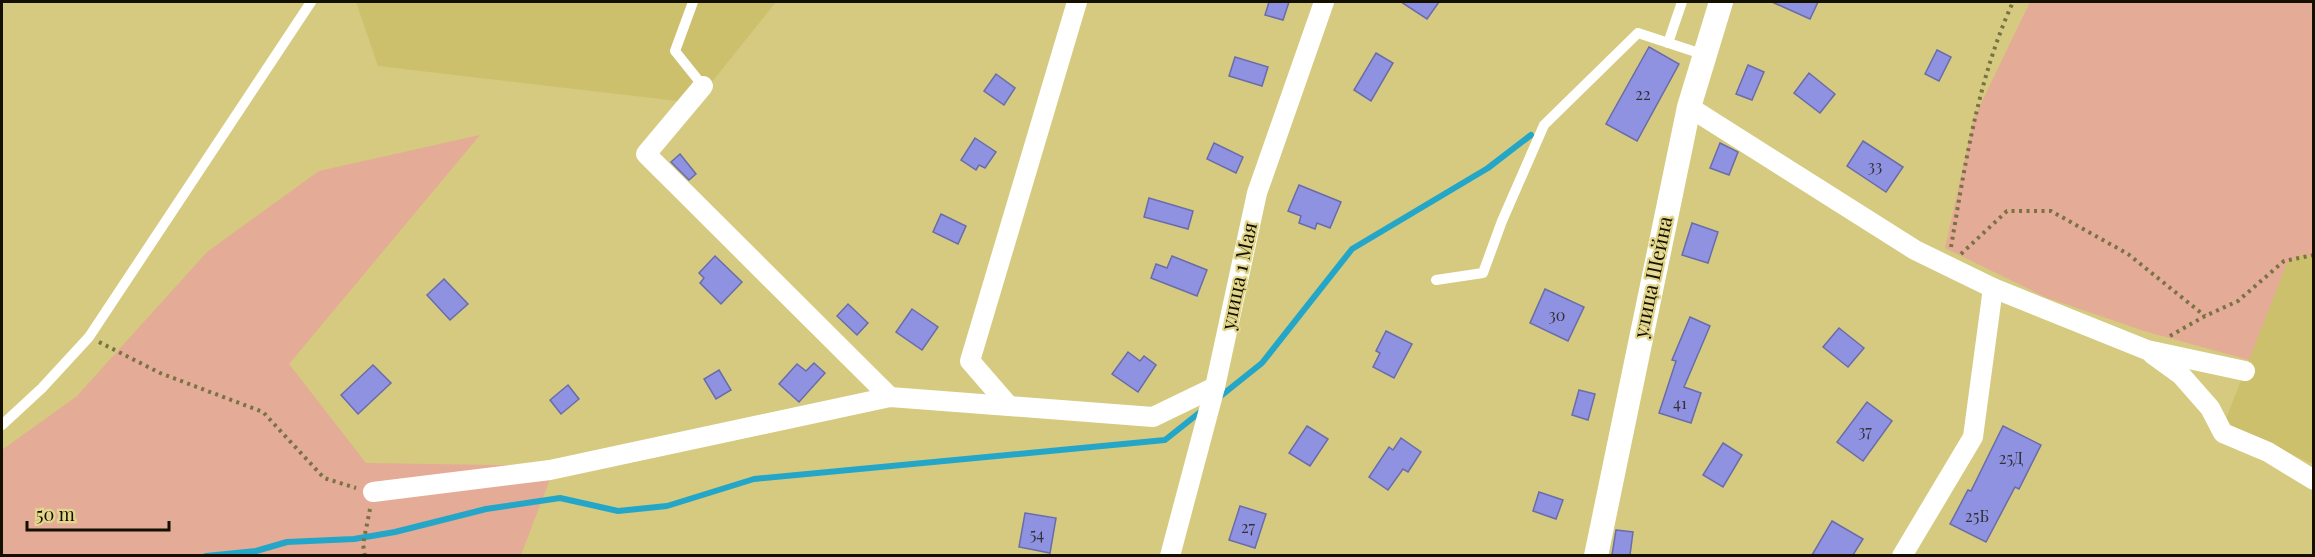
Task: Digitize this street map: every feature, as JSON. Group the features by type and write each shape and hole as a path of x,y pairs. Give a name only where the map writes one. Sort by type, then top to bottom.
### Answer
{"street":[{"path":"1009,406 970,361 1077,2"},
{"name":"улица 1 Мая","path":"1177,553 1257,193 1324,2"},
{"name":"улица Шейна","path":"1596,555 1689,107 1721,2"},
{"path":"703,86 646,154 890,397"},
{"path":"1689,107 1915,250 1993,288 2147,350 2245,371"},
{"path":"1902,555 1973,437 1993,288"},
{"path":"2147,350 2181,375 2210,408 2223,433 2268,452 2313,480"},
{"path":"373,492 550,470 890,397 1153,417 1215,387"}],"lane":[{"path":"2,425 42,388 89,337 311,2"},
{"path":"693,2 675,51 703,86"},
{"path":"1668,43 1682,2"},
{"path":"1436,280 1484,273 1502,221 1544,125 1638,33 1705,55"}],"path":[{"path":"1948,266 1966,159 1998,34 2013,2"},
{"path":"1948,266 2007,211 2051,211 2128,254 2205,316"},
{"path":"2147,350 2205,316 2238,301 2284,261 2313,255"},
{"path":"89,337 160,373 263,412 324,478 373,492 363,544 365,555"}],"shaded area":[{"path":"356,2 776,2 695,103 378,66"},
{"path":"2030,2 2313,2 2313,257 2303,254 2287,263 2249,360 2144,331 2045,297 1945,248 1974,118"},
{"path":"480,135 289,364 366,463 555,466 521,555 2,555 2,450 77,396 207,252 319,171"},
{"path":"2303,254 2313,257 2313,464 2224,424 2287,263"}],"building":[{"path":"1269,2 1289,2 1283,20 1265,15"},
{"path":"1401,2 1439,2 1427,19"},
{"path":"1772,2 1818,2 1810,19"},
{"path":"1649,47 1679,64 1637,141 1606,124"},
{"path":"1937,50 1951,57 1939,81 1925,74"},
{"path":"1376,53 1393,63 1371,101 1354,90"},
{"path":"1235,57 1268,67 1262,86 1229,76"},
{"path":"1748,65 1764,72 1752,100 1736,94"},
{"path":"1809,73 1835,94 1820,113 1794,93"},
{"path":"996,74 1015,88 1004,105 984,91"},
{"path":"975,138 996,152 985,168 979,165 976,170 961,160"},
{"path":"1863,141 1903,167 1886,192 1847,166"},
{"path":"1214,143 1243,157 1236,173 1207,159"},
{"path":"1720,143 1738,152 1729,175 1710,168"},
{"path":"680,154 696,174 689,180 671,162"},
{"path":"1299,185 1341,202 1330,228 1317,223 1315,229 1299,223 1301,216 1288,211"},
{"path":"1149,198 1193,211 1188,229 1144,217"},
{"path":"941,214 966,226 958,244 933,232"},
{"path":"1692,223 1718,232 1708,263 1682,255"},
{"path":"715,256 742,282 721,304 700,283 704,278 699,273"},
{"path":"1172,256 1207,270 1197,296 1151,278 1156,264 1167,268"},
{"path":"444,279 468,304 450,320 427,295"},
{"path":"1545,289 1584,307 1568,341 1530,323"},
{"path":"848,304 868,323 857,335 837,316"},
{"path":"912,309 938,327 922,350 896,332"},
{"path":"1690,317 1710,326 1684,387 1701,393 1691,423 1659,413 1676,361 1672,360"},
{"path":"1839,328 1864,348 1848,367 1823,347"},
{"path":"1386,331 1412,344 1394,378 1373,367 1380,353 1376,351"},
{"path":"1128,352 1140,361 1144,356 1156,365 1138,392 1112,374"},
{"path":"814,363 825,373 799,402 779,384 797,364 806,371"},
{"path":"373,365 391,383 358,414 341,395"},
{"path":"719,370 731,390 716,399 704,379"},
{"path":"568,385 579,399 561,414 550,400"},
{"path":"1579,390 1595,394 1588,420 1572,415"},
{"path":"1867,402 1892,421 1863,461 1837,442"},
{"path":"1307,426 1328,439 1310,466 1289,453"},
{"path":"2003,426 2041,445 2019,489 2015,487 1986,542 1950,524 1968,490 1971,491"},
{"path":"1401,438 1421,452 1408,472 1403,469 1388,490 1369,477 1389,447 1393,450"},
{"path":"1723,443 1742,455 1723,487 1703,475"},
{"path":"1539,492 1563,500 1556,519 1533,511"},
{"path":"1240,506 1266,514 1255,548 1229,540"},
{"path":"1025,513 1056,518 1050,553 1019,547"},
{"path":"1832,521 1863,539 1853,555 1812,555"},
{"path":"1616,530 1633,532 1630,555 1612,555"}],"waterway":[{"path":"1217,399 1262,363 1352,249 1488,168 1531,135"},
{"path":"206,556 256,551 287,542 354,539 395,532 486,509 560,498 618,511 667,506 754,479 1165,440 1204,409"}]}
